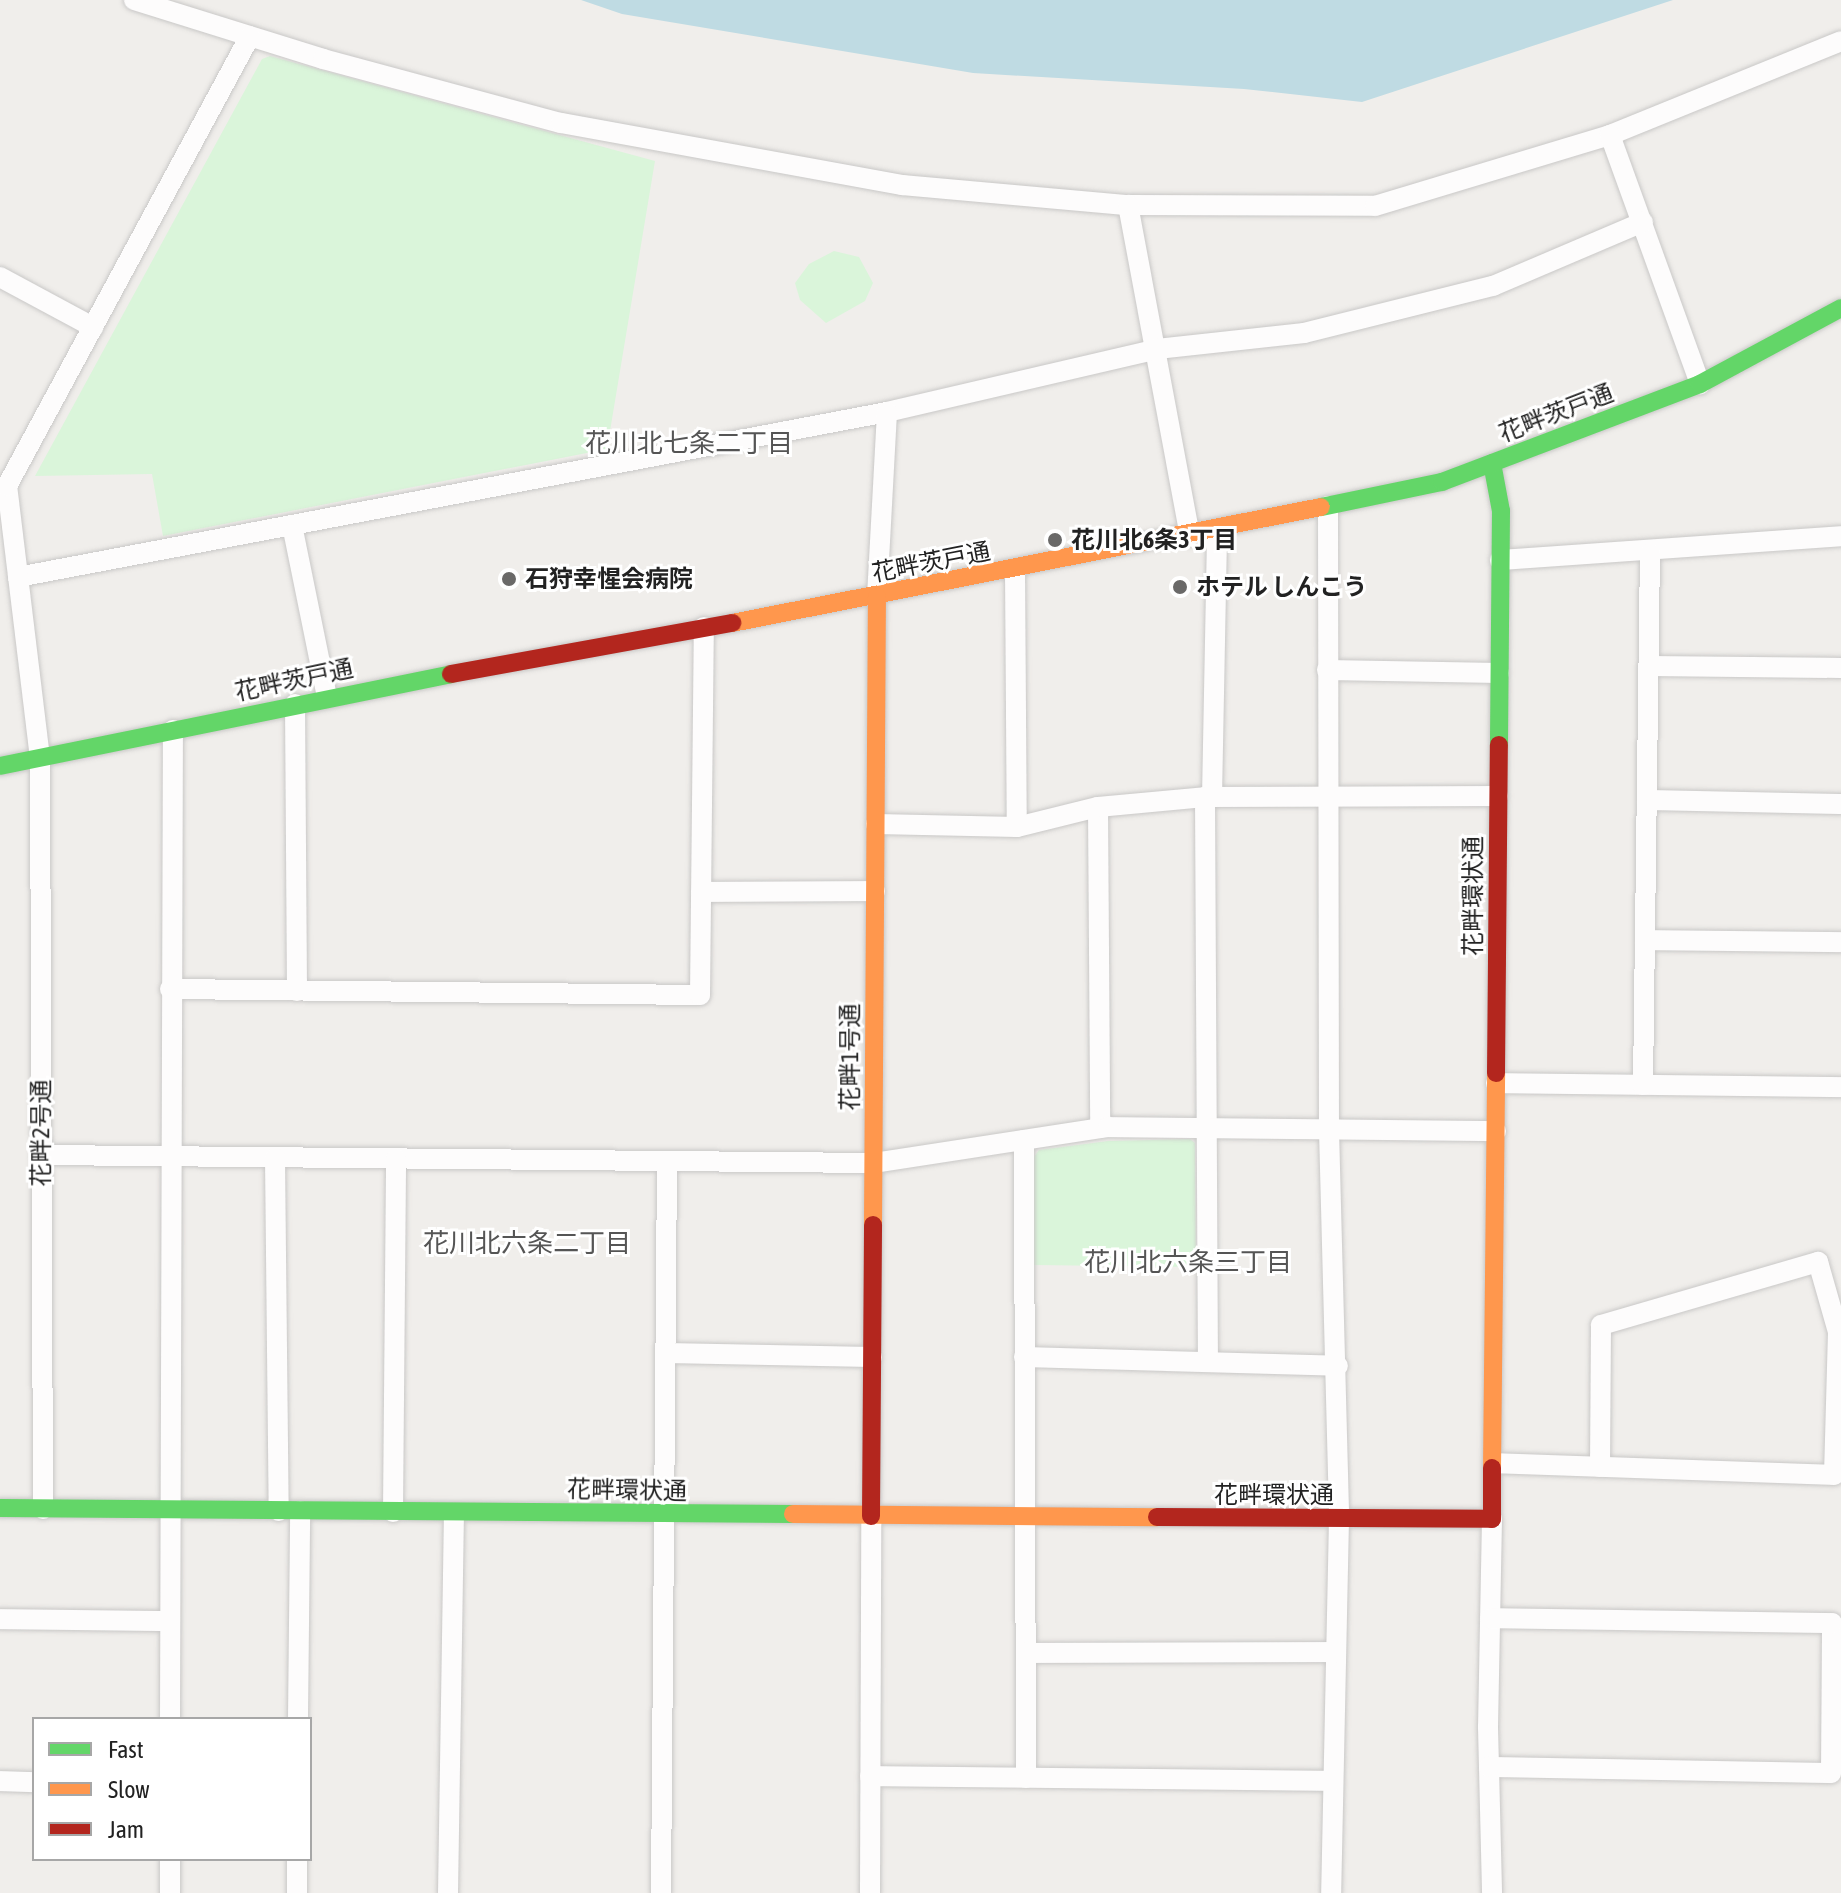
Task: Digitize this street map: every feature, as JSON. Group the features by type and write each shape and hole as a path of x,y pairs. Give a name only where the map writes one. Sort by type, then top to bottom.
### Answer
{"street":[{"path":"134,0 250,36 561,123 902,185 1128,205 1375,206 1610,135 1841,41"},
{"name":"花畔2号通","path":"43,1509 40,758 7,486 250,36"},
{"path":"1610,135 1700,384"},
{"path":"1128,205 1190,536"},
{"path":"18,577 887,412 1157,349 1304,333 1493,286 1643,222"},
{"path":"0,277 93,327"},
{"name":"花畔茨戸通","path":"0,766 327,697 877,597 1190,536 1442,482 1700,384 1841,308"},
{"path":"877,597 887,412"},
{"name":"花畔環状通","path":"0,1508 1025,1518 1492,1519 1501,511 1492,463"},
{"path":"1328,506 1325,795 1329,1130 1338,1366 1339,1519 1331,1893"},
{"path":"292,525 327,697"},
{"path":"1208,1362 1208,797 1217,530"},
{"path":"1500,560 1650,553 1841,536"},
{"path":"1643,1085 1650,553"},
{"path":"1015,570 1017,827"},
{"name":"花畔1号通","path":"871,1516 877,597"},
{"path":"170,989 700,995 704,627"},
{"path":"1649,666 1841,668"},
{"path":"1327,670 1499,673"},
{"path":"295,704 297,991"},
{"path":"170,1717 169,1157 173,730"},
{"path":"876,824 1017,827 1098,807 1208,797 1498,796"},
{"path":"1647,800 1841,804"},
{"path":"1098,807 1100,1128"},
{"path":"701,892 875,891"},
{"path":"1645,940 1841,942"},
{"path":"1496,1083 1841,1087"},
{"path":"41,1155 873,1163 1100,1128 1496,1131"},
{"path":"1024,1140 1026,1778"},
{"path":"275,1158 279,1511"},
{"path":"393,1512 396,1159"},
{"path":"661,1893 667,1161"},
{"path":"1493,1463 1600,1467 1834,1475 1838,1332 1818,1262 1601,1325 1600,1467"},
{"path":"666,1353 872,1357"},
{"path":"1024,1357 1338,1366"},
{"path":"298,1717 300,1511"},
{"path":"448,1893 454,1513"},
{"path":"870,1893 871,1516"},
{"path":"1492,1519 1489,1767 1492,1893"},
{"path":"1489,1767 1831,1773 1832,1623 1490,1618"},
{"path":"0,1619 169,1621"},
{"path":"1026,1653 1336,1652"},
{"path":"870,1776 1333,1781"},
{"path":"0,1781 32,1782"},
{"path":"170,1861 170,1893"},
{"path":"297,1861 297,1893"}],"green space":[{"path":"270,56 655,161 607,449 163,536 152,474 35,476 262,59"},
{"path":"834,251 859,257 873,283 865,301 826,323 800,300 795,283 809,264"},
{"path":"1190,1139 1195,1143 1196,1267 1034,1265 1033,1158 1039,1150 1108,1141"}],"water":[{"path":"581,0 1673,0 1362,102 1244,89 973,73 622,14"}],"traffic: fast":[{"path":"1321,507 1442,482 1700,384 1841,308"},
{"path":"1492,463 1501,511 1499,745"},
{"path":"0,766 451,674"},
{"path":"0,1508 793,1514"}],"traffic: slow":[{"path":"732,623 1321,507"},
{"path":"873,1225 877,597"},
{"path":"1492,1468 1496,1073"},
{"path":"793,1514 1157,1517"}],"traffic: jam":[{"path":"451,674 732,623"},
{"path":"1496,1073 1499,745"},
{"path":"871,1516 873,1225"},
{"path":"1157,1517 1492,1519 1492,1468"}],"place":[{"name":"花川北6条3丁目","path":"1055,540"},
{"name":"石狩幸惺会病院","path":"509,579"},
{"name":"ホテル しんこう","path":"1180,587"}],"district":[{"name":"花川北七条二丁目","path":"689,444"},
{"name":"花川北六条二丁目","path":"527,1244"},
{"name":"花川北六条三丁目","path":"1188,1263"}]}
